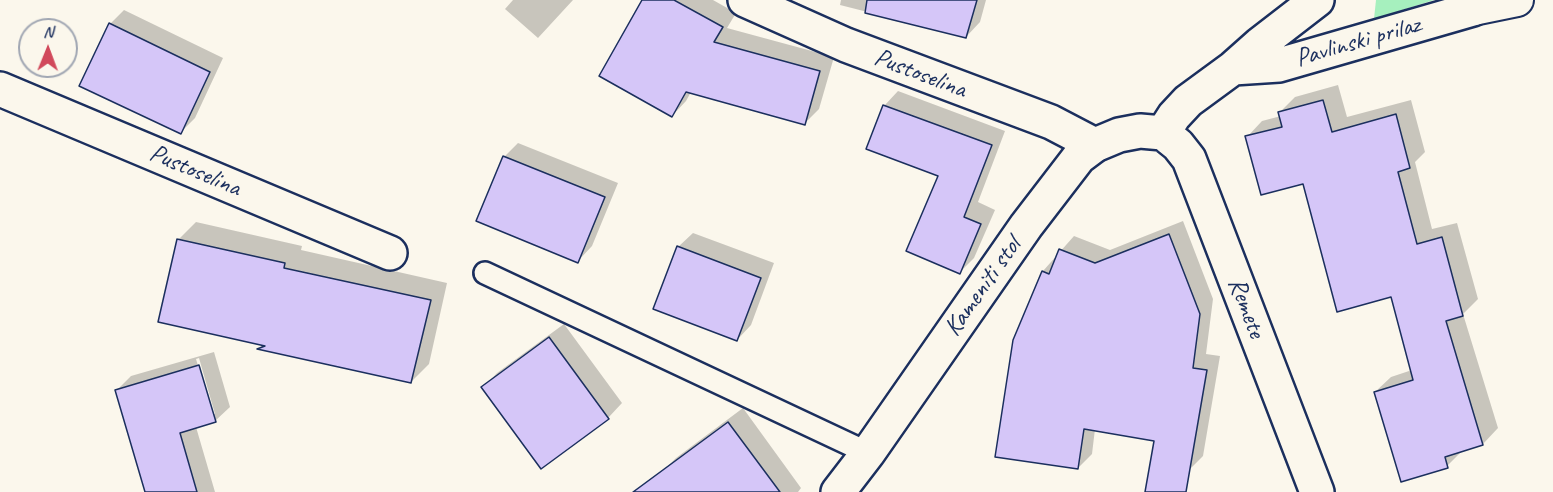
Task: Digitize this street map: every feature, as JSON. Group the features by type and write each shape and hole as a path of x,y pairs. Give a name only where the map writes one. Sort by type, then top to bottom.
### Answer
{"street":[{"name":"Pustoselina","path":"745,0 846,45 1051,122 1095,145"},
{"path":"1162,134 1188,101 1317,0"},
{"name":"Pavlinski prilaz","path":"1233,68 1279,65 1473,9 1517,0"},
{"name":"Pustoselina","path":"0,89 390,253"},
{"name":"Kameniti stol","path":"838,492 868,453 1026,226 1079,157 1095,145 1119,135 1140,131 1162,134"},
{"name":"Remete","path":"1162,134 1179,145 1189,159 1317,492"}],"lane":[{"path":"485,273 868,453"}],"green space":[{"path":"1376,0 1434,0 1374,19"}],"building":[{"path":"642,0 674,0 723,27 714,42 820,71 805,125 686,92 672,117 599,76"},
{"path":"867,0 977,0 966,38 865,13"},
{"path":"109,23 210,72 181,134 79,86"},
{"path":"1323,100 1332,132 1396,114 1410,168 1398,172 1417,244 1442,237 1463,316 1446,321 1483,445 1445,457 1448,468 1401,482 1374,392 1413,380 1391,297 1337,312 1303,184 1261,195 1245,136 1282,127 1278,112"},
{"path":"883,105 992,145 964,217 981,224 960,274 906,251 938,176 866,149"},
{"path":"503,156 605,197 578,263 476,221"},
{"path":"1169,234 1200,314 1193,368 1207,370 1186,492 1145,492 1154,441 1084,429 1078,469 995,457 1013,340 1042,271 1049,274 1059,249 1095,263"},
{"path":"177,239 285,263 284,268 431,300 411,383 257,349 265,346 158,322"},
{"path":"677,246 761,278 737,341 653,309"},
{"path":"549,337 609,419 541,469 481,387"},
{"path":"199,365 216,422 180,433 197,492 145,492 115,390"},
{"path":"728,422 780,492 633,492"}]}
